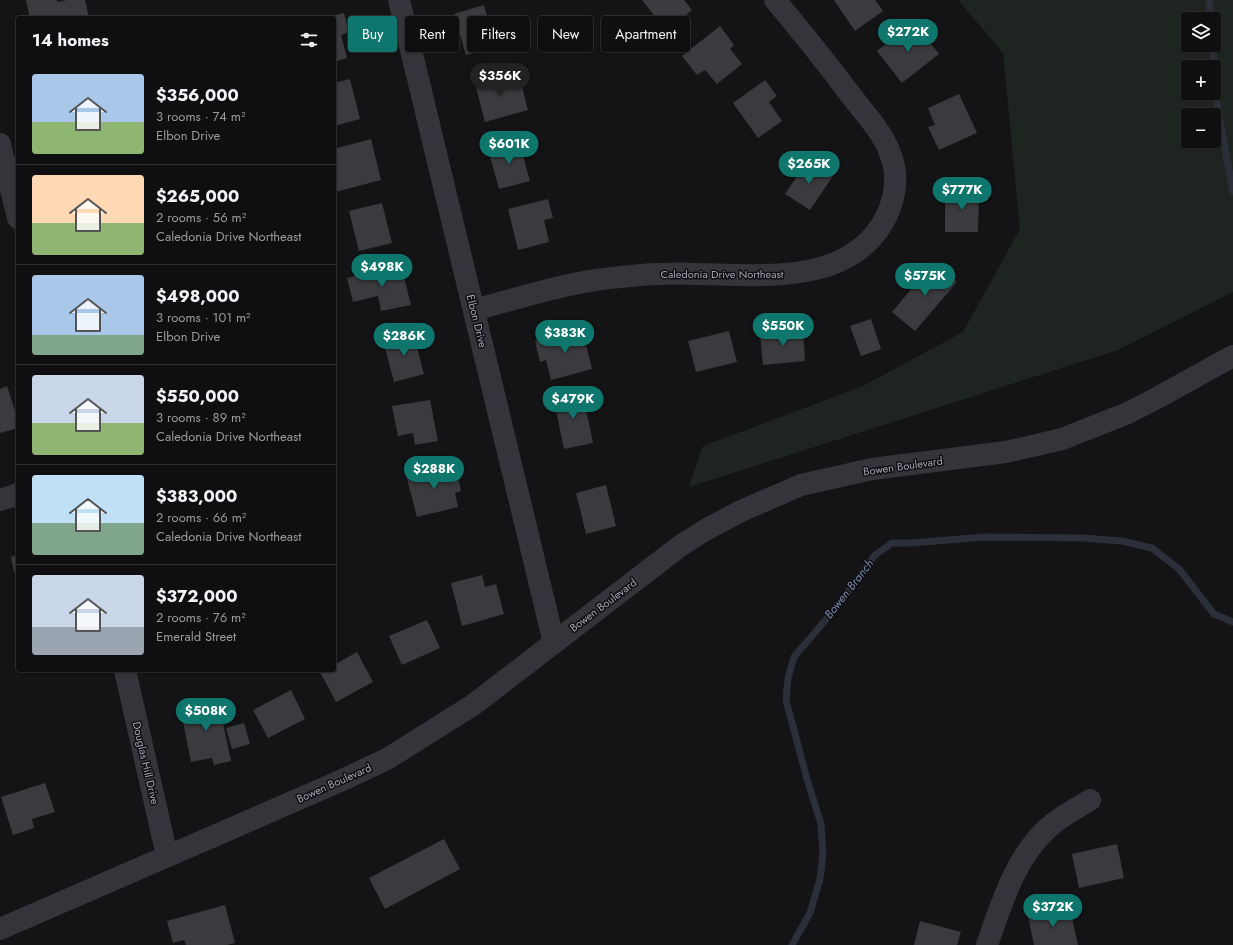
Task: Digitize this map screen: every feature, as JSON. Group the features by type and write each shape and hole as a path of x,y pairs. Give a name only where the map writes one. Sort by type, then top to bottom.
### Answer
{"street":[{"name":"Elbon Drive","path":"399,0 554,643"},
{"name":"Caledonia Drive Northeast","path":"474,310 567,284 619,277 673,273 769,275 811,271 832,265 852,255 868,242 882,225 892,205 895,195 896,174 890,153 880,133 809,40 775,0"},
{"path":"0,144 16,210"},
{"name":"Bowen Boulevard","path":"0,929 338,782 387,759 473,705 680,546 741,510 801,485 828,478 872,469 1006,452 1062,439 1128,413 1233,356"},
{"path":"0,500 16,495"},
{"name":"Douglas Hill Drive","path":"125,672 167,856"},
{"path":"987,945 1004,897 1017,868 1035,841 1050,826 1090,800"}],"shaded area":[{"path":"958,0 1233,0 1233,292 1118,350 689,487 703,446 863,386 963,332 1020,229 1003,53"}],"building":[{"path":"26,0 57,0 57,2 67,0 85,0 89,16 30,16"},
{"path":"642,0 684,0 692,10 685,16 654,16"},
{"path":"834,0 875,0 883,11 855,31"},
{"path":"484,5 487,16 467,16 467,52 477,52 466,55 459,31 459,16 455,16 454,14"},
{"path":"344,13 348,32 341,35 347,58 336,61 336,16 330,16"},
{"path":"913,22 939,54 902,83 877,51"},
{"path":"720,26 734,45 730,49 742,64 717,84 705,70 697,75 682,56 687,52 690,52 690,50"},
{"path":"506,72 510,86 521,83 528,110 485,122 474,80"},
{"path":"350,79 360,119 336,125 336,82"},
{"path":"765,80 777,96 769,102 782,121 758,138 733,103"},
{"path":"959,94 977,133 939,150 928,127 935,125 928,108"},
{"path":"371,139 381,180 336,192 336,148"},
{"path":"519,141 530,181 499,189 488,149"},
{"path":"808,160 833,176 810,210 785,194"},
{"path":"945,191 979,191 978,232 945,232"},
{"path":"548,199 553,218 544,220 549,242 518,250 508,209"},
{"path":"382,203 392,243 359,251 349,211"},
{"path":"934,262 957,282 915,331 892,312"},
{"path":"401,265 411,305 381,311 378,296 353,302 347,278"},
{"path":"871,319 881,349 861,356 850,326"},
{"path":"582,329 592,369 551,380 546,360 540,362 535,341"},
{"path":"803,330 805,361 763,365 760,334"},
{"path":"729,331 737,362 696,372 688,341"},
{"path":"413,332 424,374 394,382 383,340"},
{"path":"7,386 16,414 16,429 0,433 0,389"},
{"path":"582,390 593,443 564,449 553,396"},
{"path":"430,400 438,441 415,445 413,433 398,436 392,406"},
{"path":"455,463 461,491 455,493 458,507 417,517 406,475"},
{"path":"606,485 616,526 586,534 576,493"},
{"path":"16,556 16,581 11,557"},
{"path":"482,575 485,587 496,584 504,614 462,626 451,583"},
{"path":"427,620 440,648 402,665 389,636"},
{"path":"357,652 373,682 336,702 320,672 336,672 336,664"},
{"path":"291,690 305,719 268,738 253,710"},
{"path":"218,699 231,761 214,765 212,758 191,762 180,707"},
{"path":"244,723 250,744 232,749 226,728"},
{"path":"45,783 55,812 32,819 34,828 13,835 1,797"},
{"path":"444,839 460,869 385,909 369,878"},
{"path":"1117,844 1124,878 1079,888 1072,854"},
{"path":"225,905 235,943 227,945 186,945 184,940 173,943 167,921"},
{"path":"1070,908 1078,945 1034,945 1028,916"},
{"path":"920,921 961,932 957,945 914,945"}],"waterway":[{"path":"1209,0 1210,12"},
{"path":"1213,52 1214,60"},
{"path":"1217,100 1233,191"},
{"name":"Bowen Branch","path":"792,945 810,913 820,879 823,854 821,824 807,779 786,700 788,678 794,657 839,604 875,555 892,543 911,543 985,537 1083,538 1122,541 1152,548 1179,569 1214,614 1233,622"}]}
